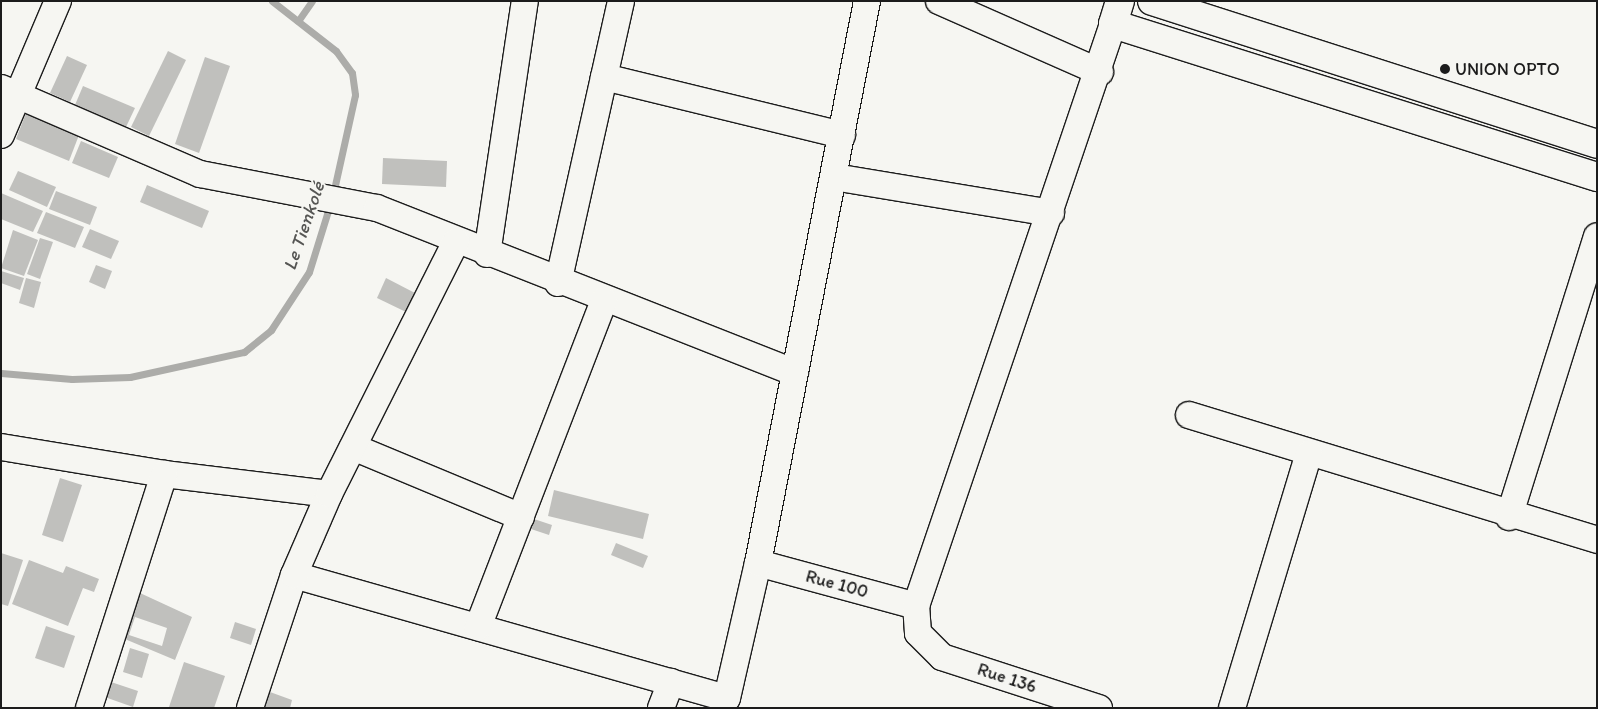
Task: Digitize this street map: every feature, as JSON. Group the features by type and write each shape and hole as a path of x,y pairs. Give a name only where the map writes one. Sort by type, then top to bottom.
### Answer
{"main road":[{"path":"1152,1 1597,144"},
{"path":"1117,13 1597,177"}],"street":[{"path":"1,135 10,91 58,1"},
{"path":"486,254 525,1"},
{"path":"558,283 621,1"},
{"path":"294,576 727,698 758,562 867,1"},
{"path":"951,4 1100,72"},
{"path":"916,606 1100,72 1117,13"},
{"path":"604,77 842,135"},
{"path":"10,91 200,174 360,205 795,373"},
{"path":"834,177 1051,213"},
{"path":"1509,517 1597,237"},
{"path":"250,708 294,576 329,494 456,241"},
{"path":"478,627 604,300"},
{"path":"1189,415 1509,517 1597,540"},
{"path":"353,446 520,517"},
{"path":"1,447 164,474 329,494"},
{"path":"1232,708 1310,453"},
{"path":"89,708 164,474"},
{"name":"Rue 100","path":"758,562 916,606"},
{"name":"Rue 136","path":"916,606 918,633 942,657 1099,708"},
{"path":"661,708 671,682"}],"building":[{"path":"168,51 186,60 149,136 131,127"},
{"path":"67,56 87,65 70,102 50,93"},
{"path":"205,57 230,66 199,153 175,144"},
{"path":"83,86 135,108 126,127 75,105"},
{"path":"26,113 79,135 69,161 16,139"},
{"path":"81,141 118,157 109,178 72,163"},
{"path":"383,158 447,161 446,187 382,184"},
{"path":"18,171 56,187 47,207 9,190"},
{"path":"147,185 209,211 202,228 140,202"},
{"path":"56,191 97,207 90,225 49,209"},
{"path":"1,193 43,211 33,232 1,219"},
{"path":"46,212 84,227 75,248 37,233"},
{"path":"90,229 119,241 111,259 82,247"},
{"path":"13,230 38,240 24,276 1,268"},
{"path":"40,238 53,242 40,279 27,274"},
{"path":"96,265 112,271 105,289 89,282"},
{"path":"1,271 24,278 20,290 1,283"},
{"path":"26,278 41,282 34,308 19,303"},
{"path":"386,278 415,293 406,312 377,298"},
{"path":"60,478 82,485 63,542 42,535"},
{"path":"554,490 649,514 643,539 548,516"},
{"path":"534,519 552,525 549,535 531,529"},
{"path":"616,543 648,556 643,568 611,555"},
{"path":"1,553 23,560 8,606 1,604"},
{"path":"29,560 63,573 66,566 99,579 94,592 83,588 68,626 12,604"},
{"path":"127,587 192,617 175,660 120,637","holes":["135,617 167,628 162,646 129,635"]},
{"path":"235,622 256,629 251,645 230,638"},
{"path":"46,626 75,636 64,668 35,658"},
{"path":"130,648 149,654 142,678 123,672"},
{"path":"184,662 225,676 214,708 169,707"},
{"path":"105,680 138,691 133,707 99,695"},
{"path":"270,692 292,700 290,708 265,708"}],"waterway":[{"name":"Le Tienkolé","path":"272,1 336,51 352,73 355,95 333,194"},
{"path":"298,21 312,1"},
{"name":"Le Tienkolé","path":"1,373 72,379 130,377 244,352 271,330 309,272 330,204"}],"place":[{"name":"UNION OPTO","path":"1445,69"}]}
